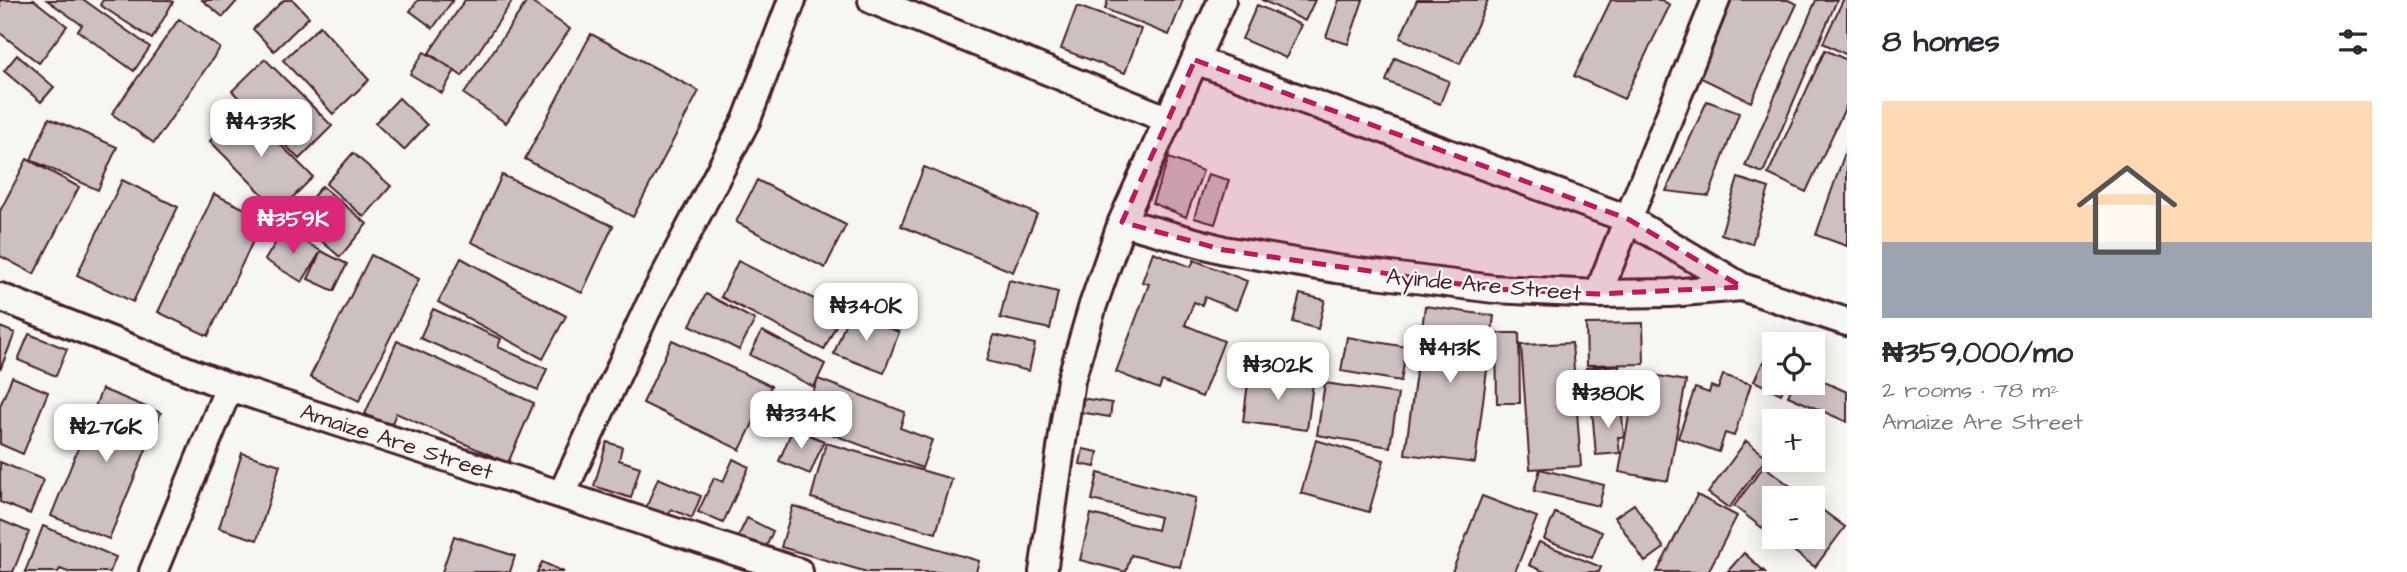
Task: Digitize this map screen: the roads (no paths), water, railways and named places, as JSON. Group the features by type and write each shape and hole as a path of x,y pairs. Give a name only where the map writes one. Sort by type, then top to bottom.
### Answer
{"street":[{"path":"562,494 646,312 747,119 792,0"},
{"path":"872,0 1169,120"},
{"path":"1043,572 1071,380 1093,305 1122,222 1222,0"},
{"path":"1598,294 1716,0"},
{"path":"1195,60 1628,219 1742,287"},
{"name":"Ayinde Are Street","path":"1122,222 1224,250 1336,269 1494,289 1598,294 1670,293 1742,287 1847,322"},
{"name":"Amaize Are Street","path":"0,297 229,387 799,572"},
{"path":"153,572 229,387"}]}
